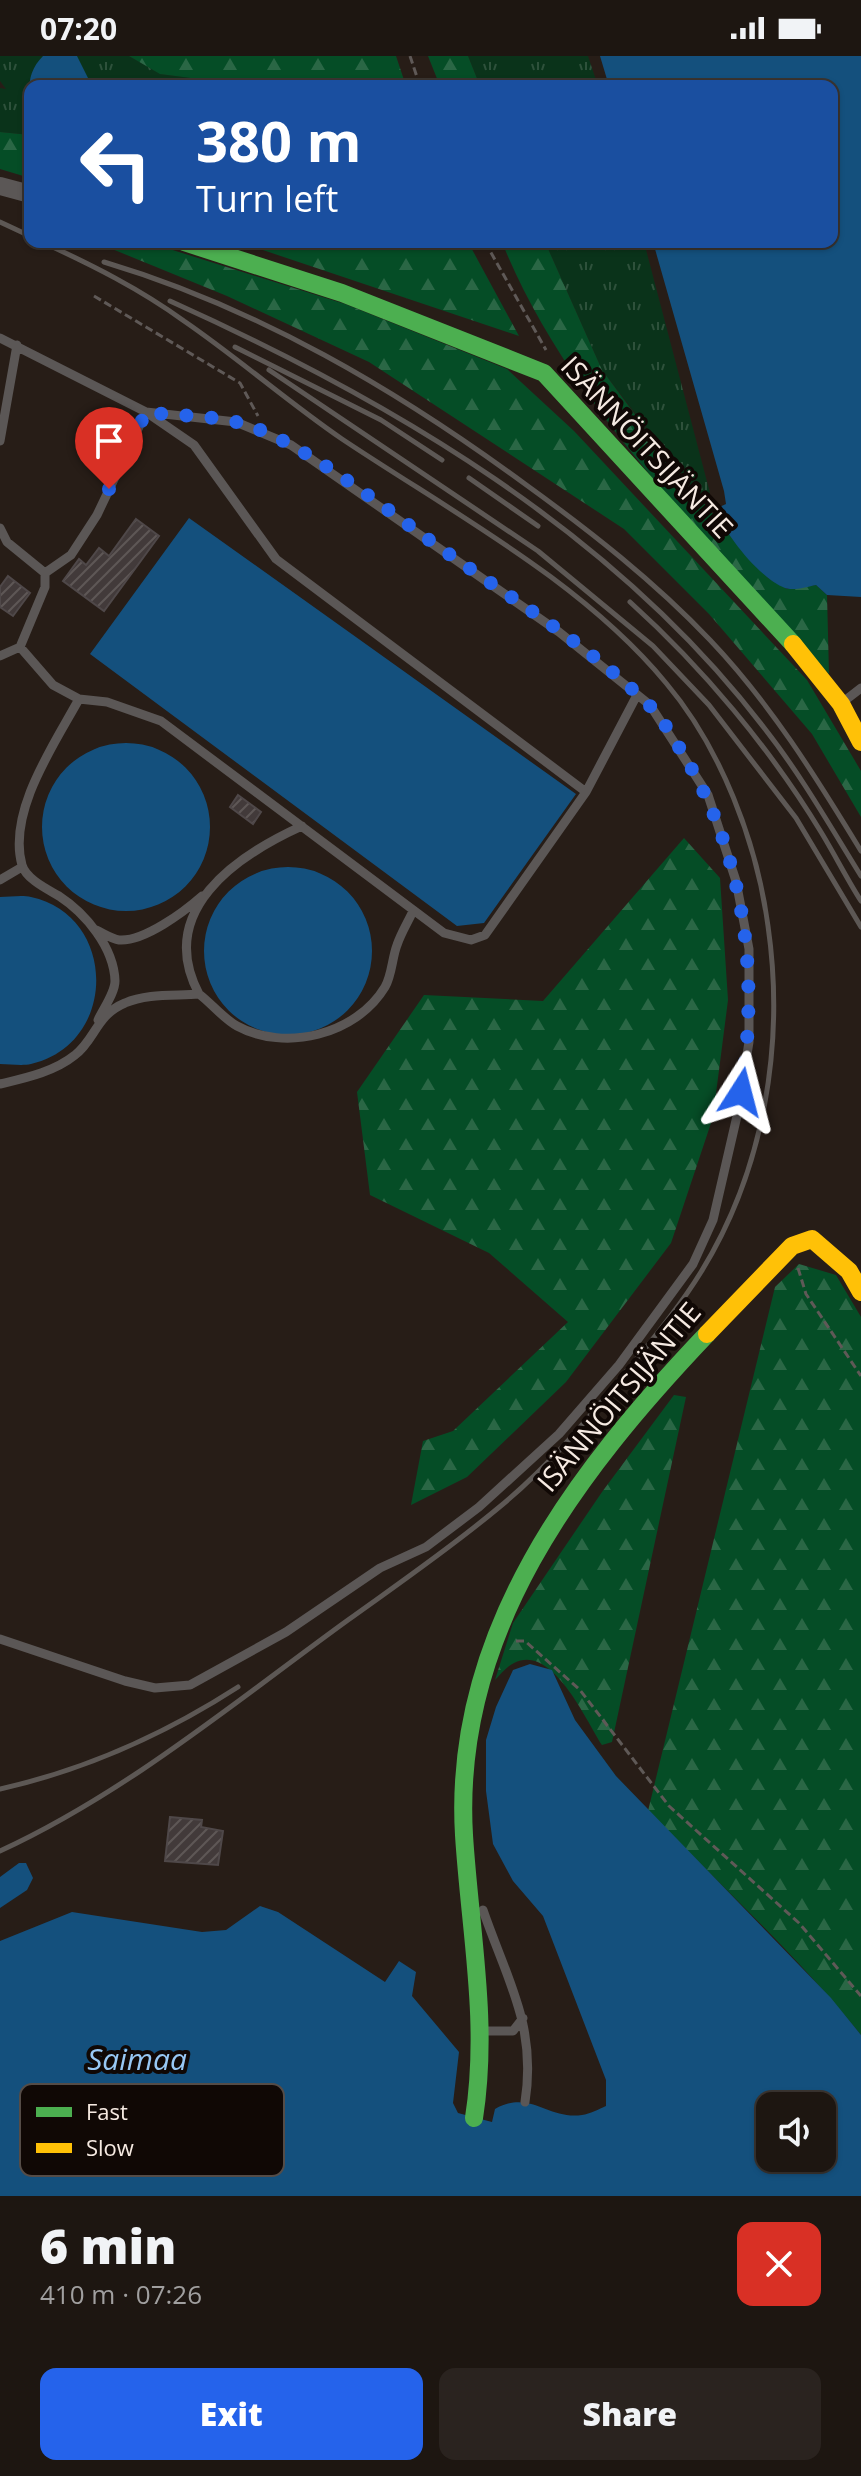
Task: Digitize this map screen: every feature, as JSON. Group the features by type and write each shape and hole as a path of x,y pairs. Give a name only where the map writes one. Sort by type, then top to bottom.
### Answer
{"street":[{"path":"0,186 24,192"},
{"name":"ISÄNNÖITSIJÄNTIE","path":"203,248 342,293 544,373 801,653 841,704 861,742"},
{"path":"792,1246 812,1239 849,1271 861,1292"},
{"name":"ISÄNNÖITSIJÄNTIE","path":"474,2118 484,2030 463,1793 468,1723 489,1643 529,1556 572,1490 664,1382 792,1246"}],"lane":[{"path":"0,338 146,412 194,445 276,559 586,792"},
{"path":"0,441 17,345"},
{"path":"0,1639 125,1681 155,1688 190,1685 286,1632 380,1568 426,1547 479,1507 579,1411 619,1365 693,1264 713,1220 737,1116 749,1042 749,949 736,881 708,795 669,731 637,695 559,632 291,445 236,422 146,412"},
{"path":"45,573 71,555 97,515 146,412"},
{"path":"0,528 7,542 45,573"},
{"path":"0,656 20,647 45,587 45,573"},
{"path":"20,647 53,685 79,699 107,702 161,721 444,933 471,940 485,935 586,792 637,695"},
{"path":"841,704 861,688"},
{"path":"0,1084 44,1073 77,1054 98,1021 116,983 110,958 95,930 71,904 38,883 22,867 20,844 29,799 37,776 79,699"},
{"path":"95,930 121,940 178,918 227,869 261,845 302,826"},
{"path":"0,880 22,867"},
{"path":"205,894 193,921 188,947 188,972 199,994 234,1025 262,1036 299,1040 365,1012 386,985 397,946 413,911"},
{"path":"98,1021 125,1003 146,997 199,994"},
{"path":"468,1867 523,2018 530,2057 525,2102"},
{"path":"484,2030 513,2031 523,2018"}],"path":[{"path":"410,56 418,80"},
{"path":"488,248 550,357"},
{"path":"94,296 240,383 268,436"},
{"path":"792,1246 806,1294 861,1376"},
{"path":"489,1643 525,1641 580,1690 669,1806 799,1923 861,1996"}],"green space":[{"path":"0,56 129,56 161,74 206,80 24,80 24,134 0,132 0,88 6,89 0,81"},
{"path":"129,56 396,56 404,80 206,80 160,74"},
{"path":"428,56 468,56 478,80 438,80"},
{"path":"468,56 588,56 596,80 478,80"},
{"path":"0,132 24,134 24,176 0,169"},
{"path":"110,248 166,248 345,304 507,369 574,431 807,680 861,771 861,817 812,734 709,614 624,529 369,362 227,296"},
{"path":"257,248 471,248 519,336"},
{"path":"505,248 548,248 602,370 683,479 768,578 787,589 816,585 827,595 829,674 646,470 603,416 530,302"},
{"path":"548,248 646,248 710,493 700,498 602,370"},
{"path":"684,838 720,878 728,1000 713,1117 671,1243 566,1382 467,1477 411,1505 423,1441 453,1431 568,1322 489,1253 370,1195 357,1092 424,995 543,1001"},
{"path":"799,1264 836,1275 861,1317 861,2035 784,1948 648,1811 775,1287"},
{"path":"674,1395 686,1397 612,1742 602,1745 566,1687 542,1664 528,1660 514,1663 495,1680 513,1623 602,1492"}],"water":[{"path":"43,56 77,56 89,80 30,80"},
{"path":"600,56 861,56 861,597 827,595 816,585 792,589 775,583 744,554 720,519 715,509 726,504 724,491 655,248 838,248 838,80 607,80"},
{"path":"189,518 576,794 484,923 457,926 90,654"},
{"path":"126,743 158,749 185,768 204,795 210,827 204,859 185,886 158,905 126,911 94,905 67,886 48,859 42,827 48,795 67,768 94,749"},
{"path":"288,867 320,873 347,892 366,919 372,951 366,983 347,1010 320,1029 288,1035 256,1029 229,1010 210,983 204,951 210,919 229,892 256,873"},
{"path":"0,897 31,897 60,909 80,928 92,953 96,980 92,1007 80,1032 60,1052 31,1064 0,1064"},
{"name":"Saimaa","path":"530,1664 552,1670 575,1720 616,1776 831,1998 861,2035 861,2196 0,2196 0,1941 72,1912 202,1932 226,1930 260,1906 278,1912 385,1982 399,1961 416,1972 412,1996 459,2052 453,2103 458,2113 492,2122 495,2109 519,2102 570,2115 585,2114 606,2106 606,2080 543,1916 513,1881 493,1844 486,1791 486,1740 496,1707 513,1670"},
{"path":"19,1863 26,1863 33,1878 27,1890 0,1908 0,1877"}],"building":[{"path":"136,519 159,536 104,611 63,581 79,559 86,565 99,548 109,556"},
{"path":"8,576 30,593 13,616 0,607 0,587"},
{"path":"238,795 261,812 253,824 230,807"},
{"path":"170,1817 202,1820 201,1827 223,1831 218,1865 165,1861"}],"railway":[{"path":"0,222 24,233"},
{"path":"0,1851 92,1802 179,1744 460,1538 515,1494 564,1445 674,1312 723,1233 754,1149 771,1060 774,1016 773,971 763,894 734,798 704,737 686,709 632,646 555,580 342,439 167,309 115,278 54,248"},
{"path":"104,262 217,303 324,355 427,416 597,538 667,597 732,664 791,741 861,851"},
{"path":"170,301 336,382 416,428 569,533 640,593 705,658 778,746 861,876"},
{"path":"235,347 381,420 442,460"},
{"path":"269,370 538,551 653,646 709,705 796,818 861,927"},
{"path":"469,478 538,526"},
{"path":"630,602 734,710 801,801 861,901"},
{"path":"0,1789 63,1772 124,1748 182,1720 238,1687"}],"traffic: fast":[{"path":"203,248 342,293 544,373 793,644"},
{"path":"474,2118 480,2047 479,2012 464,1835 466,1761 478,1691 501,1624 532,1560 569,1500 612,1442 707,1334"}],"traffic: slow":[{"path":"793,644 841,704 861,742"},
{"path":"707,1334 792,1246 812,1239 849,1271 861,1292"}],"route":[{"path":"109,489 146,412 236,422 291,445 559,632 650,705 708,795 736,881 749,949 749,1042 741,1092"}]}
